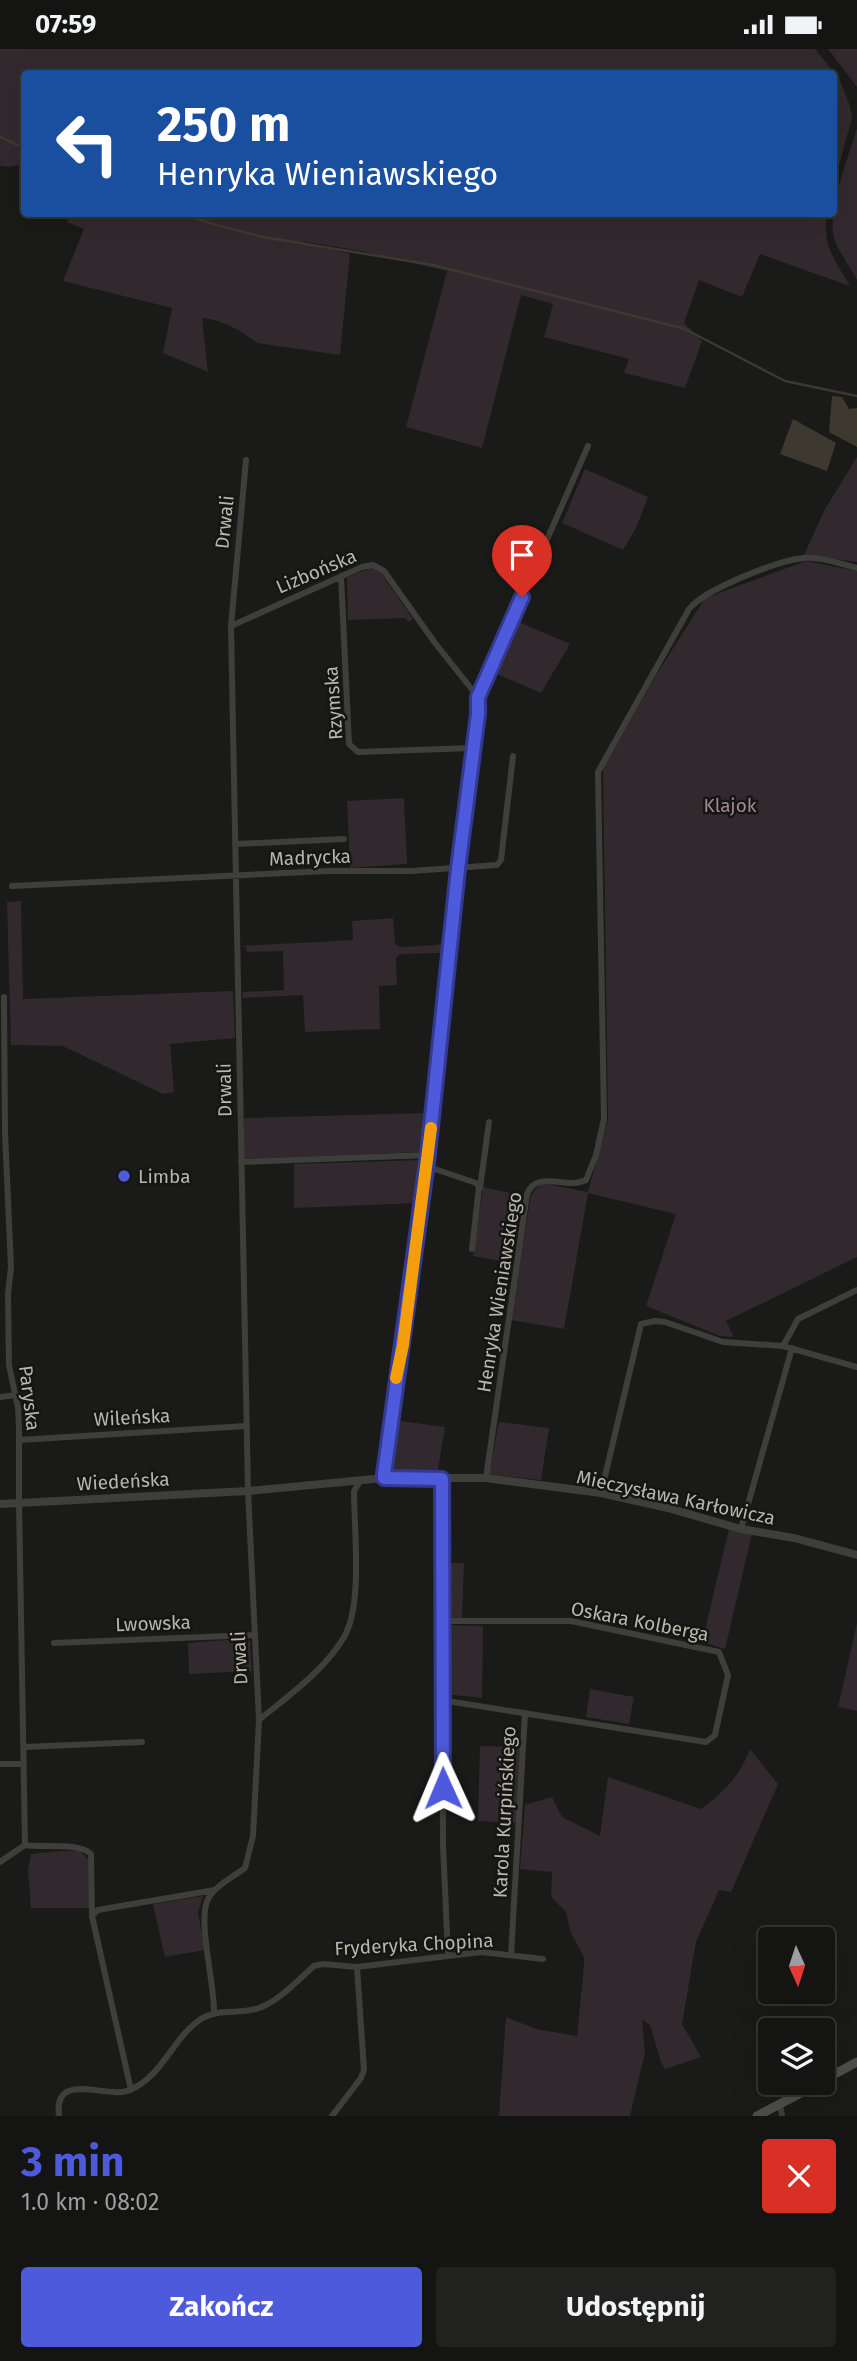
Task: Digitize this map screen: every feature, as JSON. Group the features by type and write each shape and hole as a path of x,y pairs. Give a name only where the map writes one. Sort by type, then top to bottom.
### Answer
{"main road":[{"path":"835,2074 857,2062"},
{"path":"757,2116 797,2095"}],"street":[{"path":"384,1478 428,1155 478,697 588,446"},
{"name":"Drwali","path":"246,460 231,626 247,1491 259,1720"},
{"name":"Henryka Wieniawskiego","path":"486,1478 527,1194 535,1183 542,1181 575,1184 586,1180 596,1155 604,1119 598,772 689,609 700,597 743,578 804,558 857,568"},
{"name":"Lizbońska","path":"231,626 367,565 382,569 478,697"},
{"name":"Rzymska","path":"341,576 349,744 358,752 472,748"},
{"name":"Madrycka","path":"12,886 494,866 500,863 513,756"},
{"path":"234,844 344,839"},
{"name":"Paryska","path":"4,997 2,1049 11,1254 9,1365 19,1408 25,1845"},
{"path":"472,1249 489,1122"},
{"path":"241,1162 428,1155"},
{"path":"426,1166 475,1183 480,1190"},
{"path":"783,1346 797,1319 857,1290"},
{"path":"601,1493 641,1324 655,1321 680,1326 723,1342 783,1346 857,1367"},
{"path":"741,1529 792,1348"},
{"path":"0,1397 16,1395"},
{"name":"Wileńska","path":"19,1440 246,1426"},
{"path":"59,2116 59,2102 70,2090 80,2088 114,2093 131,2090 151,2077 191,2028 214,2013 215,1996 204,1918 207,1901 215,1890 245,1868 253,1836 259,1720 309,1680 344,1637 355,1601 354,1491 360,1481 384,1478 486,1478"},
{"name":"Mieczysława Karłowicza","path":"486,1478 601,1493 857,1555"},
{"path":"442,1479 443,1844 448,1956"},
{"name":"Wiedeńska","path":"0,1504 247,1491 360,1481"},
{"name":"Oskara Kolberga","path":"442,1621 570,1621 719,1652 728,1675 715,1735 706,1742 442,1700"},
{"name":"Lwowska","path":"54,1643 253,1635"},
{"name":"Karola Kurpińskiego","path":"511,1955 525,1713"},
{"path":"24,1747 142,1742"},
{"path":"0,1764 24,1764"},
{"path":"0,1862 25,1845 77,1847 86,1849 91,1854 92,1916 131,2090"},
{"path":"92,1916 98,1910 215,1890"},
{"name":"Fryderyka Chopina","path":"214,2013 259,2008 270,2003 314,1966 323,1964 357,1967 481,1952 543,1959"},
{"path":"332,2116 361,2078 364,2070 357,1967"},
{"path":"780,2104 782,2116"}],"green space":[{"path":"0,49 815,49 832,70 21,70 21,165 0,166"},
{"path":"828,49 857,49 857,87"},
{"path":"837,76 850,106 852,118 837,172"},
{"path":"857,128 857,280 835,241 833,217 837,217 839,185"},
{"path":"70,217 827,217 828,243 850,286 760,254 742,297 699,280 684,323 702,341 685,388 624,373 629,359 544,337 553,304 521,295 482,448 406,427 447,271 361,251 300,241 350,254 340,355 257,343 231,326 202,318 208,372 163,353 172,308 63,281 84,229 67,222"},
{"path":"857,457 857,562 804,555 825,509"},
{"path":"585,469 648,497 636,528 623,550 562,523"},
{"name":"Klajok","path":"806,561 857,571 857,1257 726,1321 734,1337 720,1336 646,1306 676,1214 588,1193 564,1329 510,1320 531,1195 541,1183 588,1192 608,1119 603,769 655,677 705,598"},
{"path":"372,568 381,573 413,619 409,622 405,618 348,620 347,577"},
{"path":"519,622 570,644 541,693 497,674"},
{"path":"404,798 407,864 350,868 347,801"},
{"path":"21,901 23,999 233,991 235,1038 170,1044 174,1092 163,1094 63,1046 11,1045 7,902"},
{"path":"393,918 395,944 400,947 438,945 443,942 442,956 439,953 400,954 396,958 397,985 379,986 380,1029 305,1032 303,995 242,998 243,992 284,990 283,951 247,952 246,947 239,946 353,940 352,921"},
{"path":"428,1113 423,1152 244,1159 244,1118"},
{"path":"423,1160 418,1203 294,1208 294,1164"},
{"path":"483,1187 523,1196 513,1263 473,1256"},
{"path":"400,1421 445,1427 437,1475 390,1476"},
{"path":"499,1422 549,1428 541,1480 489,1474"},
{"path":"729,1529 752,1534 725,1649 702,1642"},
{"path":"445,1563 464,1563 462,1618 445,1617"},
{"path":"857,1623 857,1711 838,1707"},
{"path":"445,1625 483,1626 482,1698 444,1694"},
{"path":"239,1639 250,1641 252,1671 189,1674 188,1643"},
{"path":"590,1689 634,1697 629,1724 586,1717"},
{"path":"480,1746 522,1747 518,1823 478,1821"},
{"path":"750,1749 778,1784 731,1892 719,1890 696,1942 682,2024 701,2057 665,2069 650,2025 642,2020 645,2052 630,2116 499,2116 506,2017 536,2029 577,2036 584,1965 584,1957 571,1933 566,1912 551,1897 552,1872 520,1869 525,1805 552,1797 562,1817 600,1836 608,1777 701,1809 730,1783"},
{"path":"80,1851 90,1861 89,1908 31,1908 28,1869 31,1854"},
{"path":"203,1896 198,1913 205,1950 165,1957 153,1904"}],"shaded area":[{"path":"832,396 842,397 849,409 857,408 857,447 829,432"},
{"path":"793,419 836,443 827,471 780,454"}],"waterway":[{"path":"0,137 21,147"},
{"path":"195,217 263,237 433,265 685,329 785,381 857,396"}],"slow traffic":[{"path":"396,1378 403,1345 431,1128"}],"place":[{"name":"Limba","path":"124,1176"}],"route":[{"path":"443,1788 442,1479 384,1478 384,1474 428,1155 478,697 522,597"}]}
